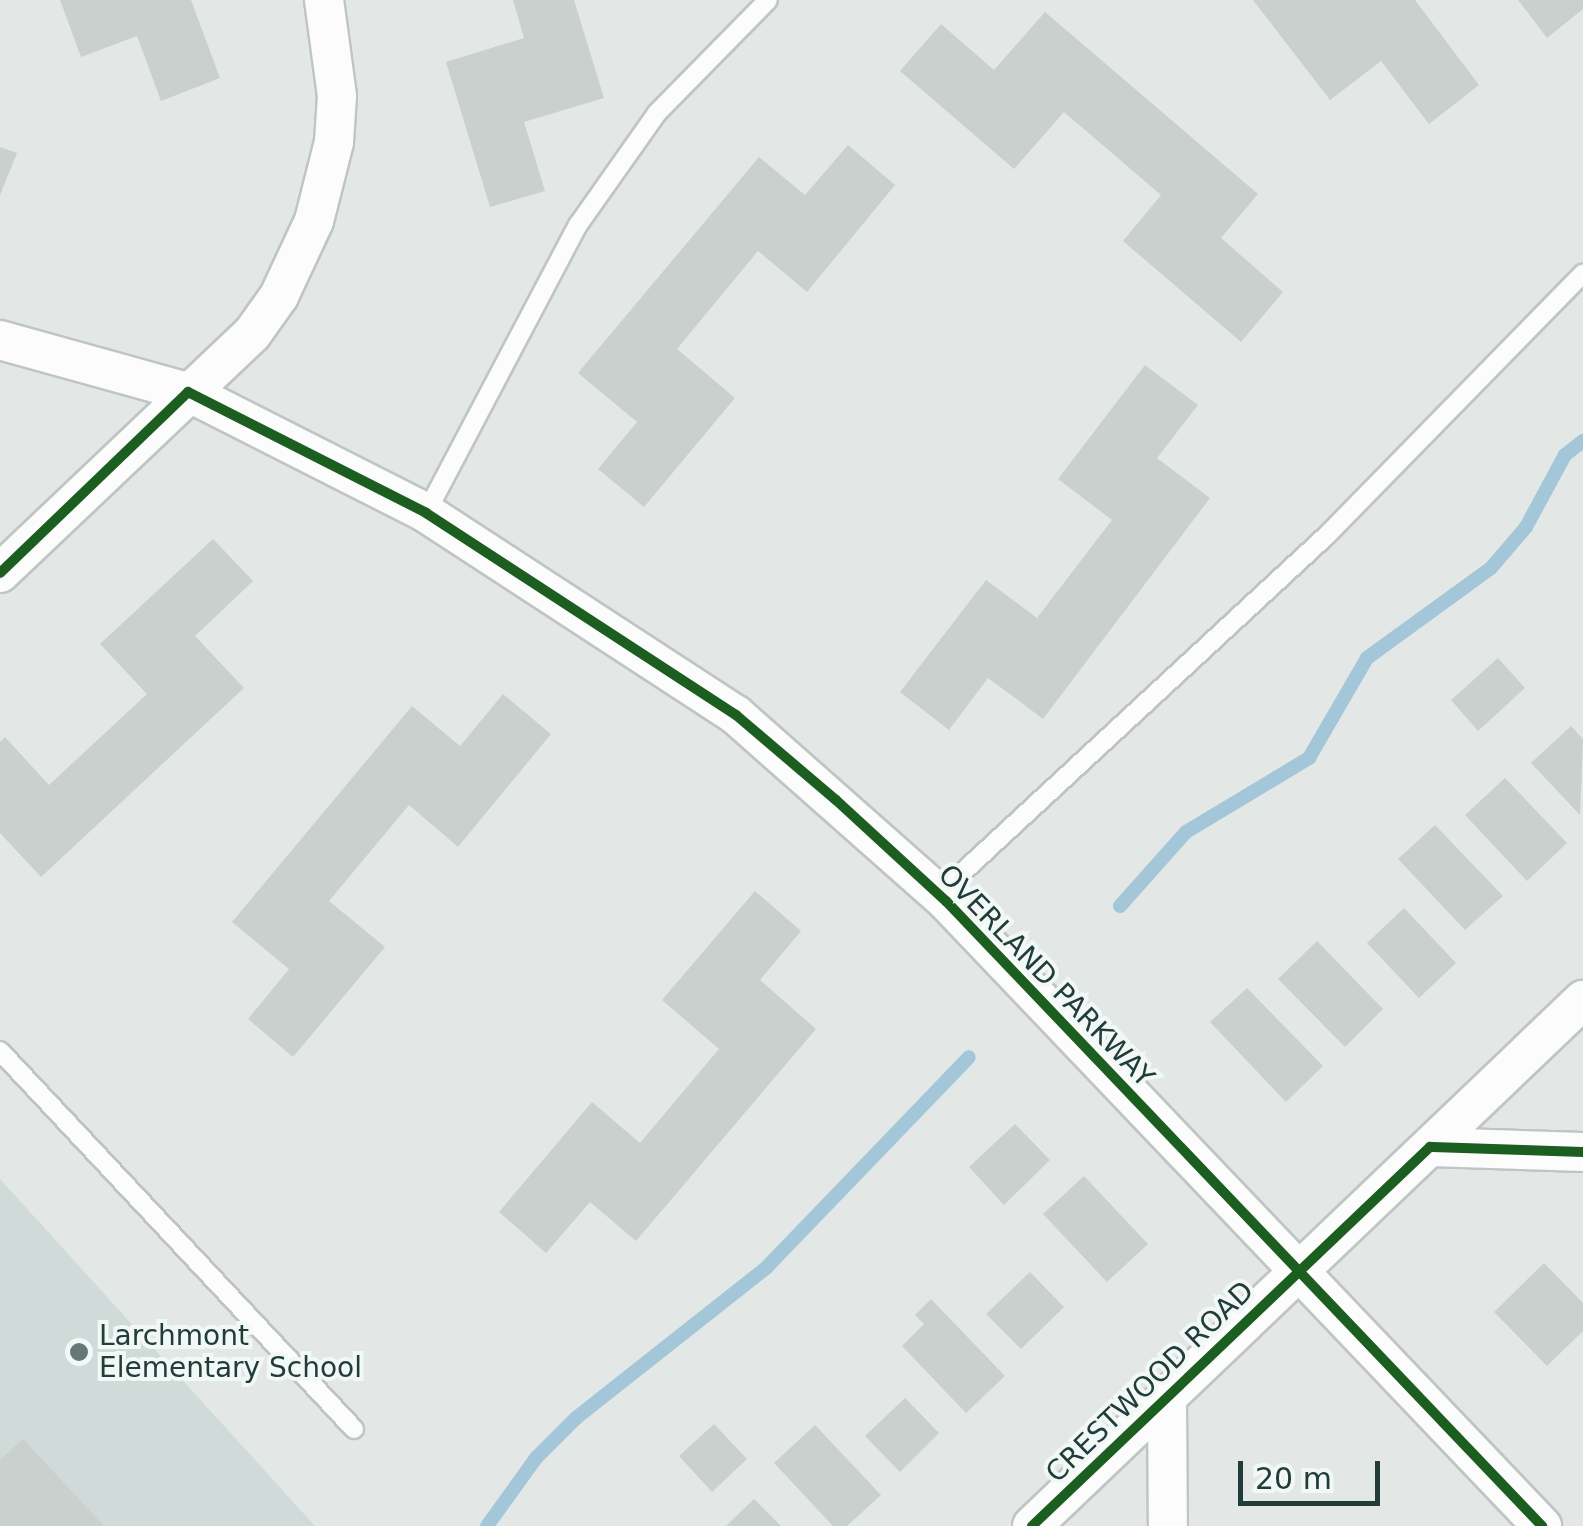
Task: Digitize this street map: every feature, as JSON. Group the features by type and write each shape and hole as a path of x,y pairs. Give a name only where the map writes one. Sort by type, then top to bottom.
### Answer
{"street":[{"path":"0,573 265,319 314,220 334,142 338,96 324,0"},
{"name":"OVERLAND PARKWAY","path":"0,340 188,392 426,513 736,715 938,895 1542,1526"},
{"name":"CRESTWOOD ROAD","path":"1032,1526 1583,1000"},
{"path":"1430,1146 1583,1152"},
{"path":"1167,1396 1168,1526"}],"lane":[{"path":"426,513 578,225 657,113 768,0"},
{"path":"938,895 1326,534 1583,274"},
{"path":"0,1051 354,1429"}],"shaded area":[{"name":"Larchmont Elementary School","path":"0,1179 315,1526 0,1526"}],"building":[{"path":"60,0 191,0 220,78 161,101 137,36 81,57"},
{"path":"513,0 574,0 604,98 524,122 545,191 490,207 446,62 524,38"},
{"path":"1253,0 1415,0 1479,85 1429,124 1381,61 1330,100"},
{"path":"1518,0 1583,0 1583,9 1547,38"},
{"path":"1045,12 1258,194 1221,238 1283,292 1241,342 1123,241 1161,195 1064,112 1014,169 900,71 941,24 994,70"},
{"path":"848,145 895,185 807,292 758,251 677,349 735,398 644,507 598,469 637,422 578,373 759,157 805,195"},
{"path":"0,147 17,153 0,195"},
{"path":"1145,365 1198,405 1157,458 1210,498 1043,719 988,678 949,730 900,692 986,580 1037,618 1112,520 1058,479"},
{"path":"213,539 253,581 195,636 244,688 41,877 0,833 0,742 5,737 49,785 147,694 100,644"},
{"path":"1498,658 1525,688 1478,731 1451,700"},
{"path":"503,694 551,734 458,847 409,805 329,901 385,947 293,1057 248,1019 289,969 232,922 412,706 460,746"},
{"path":"1571,726 1583,739 1580,815 1531,763"},
{"path":"1505,778 1567,843 1527,881 1465,815"},
{"path":"1435,825 1503,896 1465,930 1398,859"},
{"path":"755,891 801,931 760,980 816,1029 636,1241 590,1202 546,1253 499,1212 592,1102 640,1143 719,1049 662,1000"},
{"path":"1404,908 1456,963 1419,998 1367,943"},
{"path":"1317,941 1383,1009 1345,1047 1278,979"},
{"path":"1247,988 1323,1066 1286,1102 1210,1022"},
{"path":"1015,1124 1050,1160 1004,1205 969,1167"},
{"path":"1084,1176 1148,1244 1107,1282 1043,1214"},
{"path":"1544,1263 1583,1303 1583,1331 1547,1366 1494,1312"},
{"path":"1030,1272 1064,1307 1021,1349 986,1314"},
{"path":"931,1299 1005,1376 966,1413 902,1346 924,1324 915,1315"},
{"path":"905,1398 939,1433 900,1472 865,1436"},
{"path":"714,1424 747,1459 712,1492 679,1456"},
{"path":"815,1425 881,1495 847,1526 833,1526 774,1463"},
{"path":"23,1439 104,1526 0,1526 0,1460"},
{"path":"754,1499 781,1526 726,1526"}],"waterway":[{"path":"1120,906 1186,832 1309,758 1367,658 1491,568 1526,527 1565,455 1583,441"},
{"path":"487,1526 536,1458 576,1418 767,1267 969,1057"}],"cycle path":[{"path":"0,573 188,392 426,513 736,715 836,800 946,901 1542,1526"},
{"path":"1032,1526 1430,1147 1583,1152"}],"place":[{"name":"Larchmont Elementary School","path":"79,1352"}]}
